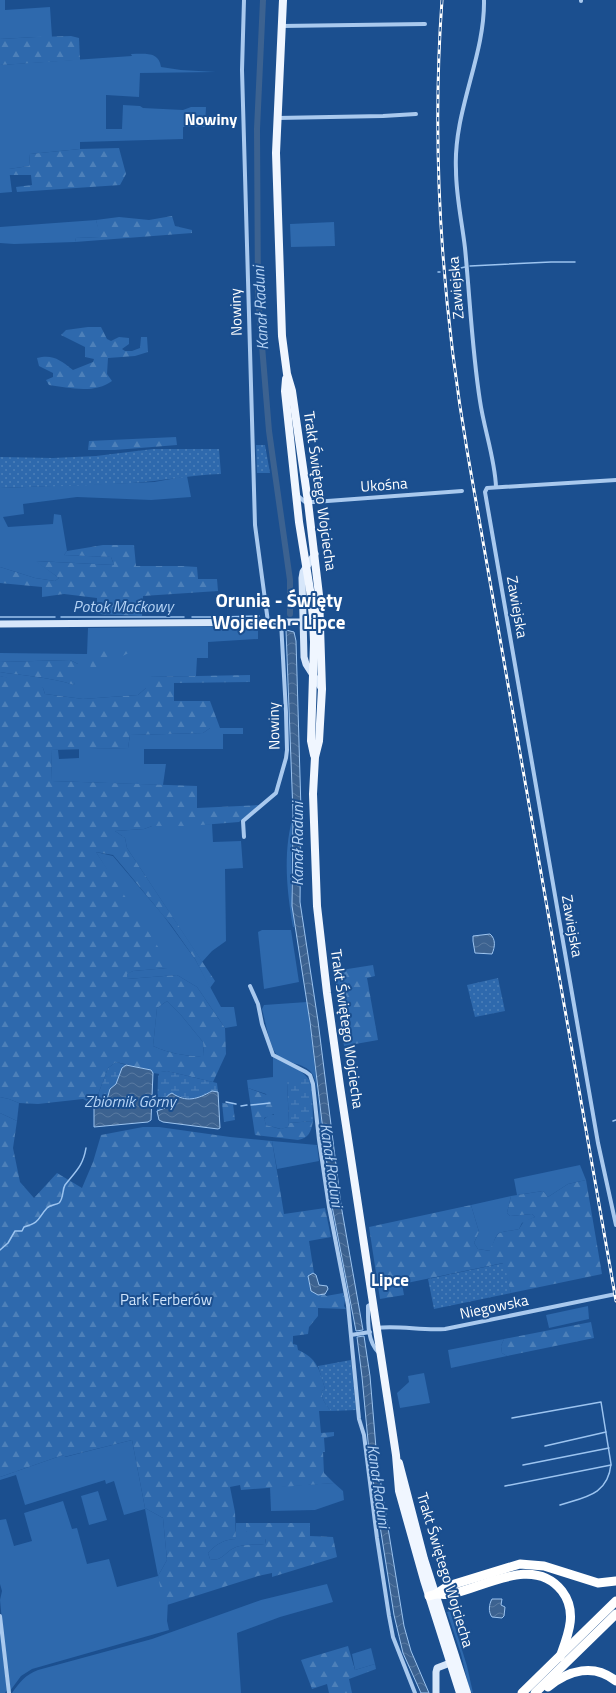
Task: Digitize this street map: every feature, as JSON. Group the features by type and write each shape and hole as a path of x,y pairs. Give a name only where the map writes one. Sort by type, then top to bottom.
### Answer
{"highway":[{"path":"464,1585 511,1566 529,1564 550,1567 583,1580 598,1583 616,1581"},
{"path":"433,1595 448,1586 464,1585 526,1574 542,1576 552,1582 564,1594 571,1614 570,1630 560,1657"},
{"path":"522,1693 616,1601"},
{"path":"535,1693 616,1614"},
{"path":"542,1693 565,1676 579,1671 586,1670 600,1672 616,1681"}],"main road":[{"name":"Trakt Świętego Wojciecha","path":"283,0 276,168 282,336 287,374 292,391 308,502 319,596 322,689 319,741 315,757 314,817 317,906 327,993 372,1303 373,1330 380,1354 396,1455 399,1491 467,1693"},
{"name":"Trakt Świętego Wojciecha","path":"287,374 285,391 298,514 313,617 311,741 315,757"},
{"path":"315,554 306,567 302,578 305,661 322,689"},
{"path":"0,624 303,622"},
{"name":"Trakt Świętego Wojciecha","path":"433,1595 450,1663 460,1693"},
{"name":"Trakt Świętego Wojciecha","path":"436,1693 437,1668 450,1663"}],"street":[{"name":"Nowiny","path":"244,0 242,70 255,525 268,622"},
{"name":"Zawiejska","path":"484,0 479,42 458,133 456,170 478,390 485,433 496,477 496,487 487,488 484,492 598,1143 616,1225"},
{"path":"281,26 425,24"},
{"path":"277,118 416,114"},
{"path":"496,487 616,480"},
{"name":"Ukośna","path":"308,502 462,491"},
{"path":"296,494 305,502 308,502 298,514"},
{"name":"Nowiny","path":"244,837 243,821 276,793 286,758 287,728 281,622"},
{"path":"250,986 258,1004 262,1024 273,1055 306,1072 312,1080 315,1090 319,1140 326,1187 353,1334 359,1419 364,1435 384,1589 393,1637 415,1693"},
{"name":"Niegowska","path":"373,1330 394,1327 434,1330 450,1328 616,1294"},
{"path":"353,1334 373,1330"},
{"path":"0,1616 9,1693"}],"green space":[{"path":"0,0 5,0 5,10 50,7 52,37 0,39"},
{"path":"71,36 79,38 80,60 0,65 0,39"},
{"path":"131,54 150,54 157,58 161,67 216,72 140,73 139,97 106,95 106,129 122,129 123,105 140,106 143,108 183,110 191,107 206,107 205,127 183,127 183,139 80,142 80,149 30,154 29,166 9,169 12,192 0,193 0,65 132,56"},
{"path":"119,148 126,174 120,185 17,192 16,187 32,185 31,175 9,175 9,169 29,166 30,154 80,149"},
{"path":"172,216 175,226 192,230 192,233 75,242 76,238 100,237 96,220 119,217 149,220"},
{"path":"96,220 101,237 76,238 75,242 0,243 0,227"},
{"path":"334,222 335,246 291,247 290,224"},
{"path":"101,327 107,339 111,341 119,337 129,338 129,344 122,349 125,351 132,351 140,348 141,337 147,337 148,352 135,356 108,358 107,374 112,381 98,388 82,389 49,385 46,380 53,377 53,373 39,366 37,358 52,357 64,363 73,370 93,362 94,359 85,357 85,347 61,335 66,330"},
{"path":"176,437 177,445 115,450 88,450 89,441"},
{"path":"256,445 265,445 270,473 257,473"},
{"path":"153,449 219,449 221,474 132,483 0,488 0,457 53,458 96,456"},
{"path":"187,476 191,497 151,500 77,497 23,504 24,514 3,517 8,527 53,524 54,514 61,515 67,551 64,555 111,557 114,565 36,561 59,578 55,581 35,578 0,567 0,488 154,482"},
{"path":"103,545 134,545 136,566 197,567 198,579 217,579 218,591 143,596 142,616 97,614 97,598 64,594 42,597 42,587 0,583 0,567 35,578 55,581 59,578 35,561 114,565 111,557 64,555 67,551"},
{"path":"251,626 258,629 258,639 208,642 208,658 197,658 196,676 146,677 146,688 138,695 83,699 45,694 43,688 0,676 0,672 47,678 74,685 78,664 70,660 0,662 0,653 87,654 88,628"},
{"path":"92,648 122,650 131,652 90,671"},
{"path":"70,660 78,664 80,669 74,685 47,678 0,672 0,662"},
{"path":"250,675 250,682 174,683 174,701 210,701 220,728 210,728 203,733 130,735 128,748 51,750 52,781 197,786 197,808 259,805 239,822 189,826 152,826 144,829 115,831 125,838 127,848 215,981 210,988 195,959 171,925 124,868 113,855 96,852 170,965 168,968 133,971 127,974 127,979 177,975 197,987 225,1028 226,1054 213,1082 167,1071 161,1072 160,1074 153,1073 151,1070 116,1062 108,1068 94,1105 83,1099 38,1104 19,1103 0,1097 0,676 36,683 43,688 45,694 83,699 138,695 146,688 145,677","holes":["167,1001 181,1015 203,1042 204,1056 178,1054 153,1046 157,1008"]},
{"path":"210,728 243,728 243,734 223,734 223,749 144,749 144,764 166,764 163,785 52,781 51,750 58,750 59,759 79,758 79,749 128,748 130,735 203,733"},
{"path":"292,820 291,889 294,927 289,900 287,873 289,833"},
{"path":"212,824 213,842 241,841 243,868 225,869 226,941 212,951 202,962 127,848 125,838 115,831 144,829 152,826"},
{"path":"96,852 113,856 163,915 195,959 221,1007 234,1007 237,1026 225,1028 197,987 177,975 127,979 126,974 133,971 167,968"},
{"path":"262,930 291,930 299,982 264,989 258,932"},
{"path":"373,965 375,976 367,978 378,1040 344,1046 338,1009 335,971"},
{"path":"498,978 505,1011 475,1017 467,985"},
{"path":"167,1001 181,1015 203,1042 204,1056 178,1054 153,1046 157,1008"},
{"path":"307,1002 324,1145 322,1145 321,1140 317,1089 313,1075 306,1068 286,1061 278,1056 270,1041 262,1009 264,1005"},
{"path":"273,1057 302,1072 310,1081 312,1087 287,1081 289,1123 288,1127 281,1129 266,1125 264,1119 269,1115 274,1115 266,1094 248,1088 247,1080 273,1077"},
{"path":"116,1062 126,1065 122,1068 116,1084 110,1089 106,1103 94,1105 108,1068"},
{"path":"167,1071 217,1083 218,1092 212,1091 196,1100 176,1096 165,1098 165,1108 157,1111 158,1077 160,1072"},
{"path":"308,1079 312,1087 313,1121 289,1123 287,1081"},
{"path":"248,1088 278,1099 281,1105 279,1112 264,1118 266,1125 280,1129 288,1127 289,1123 313,1121 309,1134 305,1138 298,1140 255,1135"},
{"path":"0,1097 19,1103 17,1121 0,1113"},
{"path":"222,1103 233,1104 235,1120 224,1122"},
{"name":"Park Ferberów","path":"0,1113 17,1121 13,1148 20,1182 34,1198 57,1173 82,1188 93,1162 101,1135 143,1127 159,1127 272,1141 284,1214 325,1208 331,1237 309,1241 314,1273 308,1278 311,1291 318,1295 325,1294 326,1296 343,1293 345,1300 344,1306 346,1309 318,1308 318,1316 309,1327 308,1334 293,1336 293,1344 297,1345 298,1350 314,1361 323,1382 325,1389 322,1391 322,1397 331,1411 319,1411 321,1433 334,1432 334,1436 324,1438 324,1473 334,1483 241,1490 240,1485 230,1487 235,1512 236,1539 221,1543 208,1553 210,1559 214,1560 220,1558 237,1547 265,1544 266,1539 255,1539 246,1531 246,1523 310,1523 310,1536 333,1537 337,1557 272,1577 272,1573 258,1576 167,1605 168,1601 162,1596 158,1576 167,1560 163,1518 145,1508 132,1440 64,1457 63,1455 0,1477"},
{"path":"272,1141 317,1145 319,1161 277,1169"},
{"path":"580,1165 586,1180 568,1184 548,1197 543,1191 517,1195 514,1179"},
{"path":"586,1180 602,1274 511,1293 503,1263 402,1284 404,1295 380,1299 369,1227 471,1205 479,1232 474,1243 478,1249 490,1251 495,1238 500,1233 519,1229 524,1221 535,1217 532,1214 510,1216 507,1213 511,1196 543,1191 548,1197 568,1184"},
{"path":"511,1196 507,1213 510,1216 532,1214 535,1217 522,1223 519,1229 503,1232 497,1235 491,1251 478,1249 474,1243 479,1232 471,1205"},
{"path":"504,1263 511,1293 434,1309 428,1279"},
{"path":"588,1306 589,1319 549,1328 546,1315"},
{"path":"591,1322 594,1338 507,1356 502,1353 501,1346 504,1339"},
{"path":"504,1339 501,1346 502,1353 507,1356 451,1368 448,1350"},
{"path":"351,1360 356,1410 331,1411 322,1397 322,1391 325,1389 318,1366"},
{"path":"424,1373 430,1403 400,1408 397,1393 409,1382 408,1376"},
{"path":"132,1440 145,1508 163,1518 167,1560 158,1576 145,1509 124,1515 114,1481 106,1484 105,1480 25,1505 16,1475 0,1480 0,1477 63,1455 65,1457"},
{"path":"334,1483 343,1491 344,1500 315,1510 271,1511 270,1487"},
{"path":"98,1491 107,1520 89,1525 81,1496"},
{"path":"63,1501 72,1529 77,1528 87,1564 109,1559 117,1587 158,1576 168,1601 167,1621 169,1630 32,1669 21,1676 10,1691 0,1600 2,1591 0,1584 0,1520 6,1519 14,1546 32,1541 24,1513"},
{"path":"236,1523 246,1523 246,1531 266,1538 265,1544 237,1547 218,1559 210,1559 208,1553 214,1547 224,1541 236,1539"},
{"path":"327,1584 333,1602 280,1617 237,1633 241,1693 12,1693 23,1679 38,1670 152,1639 261,1600"},
{"path":"450,1611 467,1666 473,1693 470,1692 461,1654 447,1612"},
{"path":"0,1632 7,1690 5,1693 0,1693"},
{"path":"348,1646 355,1670 375,1664 376,1669 349,1679 352,1693 329,1693 327,1684 312,1689 301,1660"},
{"path":"371,1648 375,1664 355,1670 352,1654"}],"water":[{"path":"286,630 294,632 296,641 301,810 300,902 318,1021 341,1205 363,1330 356,1331 332,1206 310,1022 292,906 293,813"},
{"path":"490,934 494,943 492,954 475,953 473,936"},
{"name":"Zbiornik Górny","path":"126,1065 151,1070 153,1073 151,1120 148,1122 94,1127 94,1105 106,1103 110,1089 116,1084 122,1068"},
{"path":"212,1091 218,1092 220,1128 218,1129 163,1122 159,1120 157,1111 165,1108 166,1097 169,1094 172,1093 182,1098 192,1099"},
{"path":"313,1273 316,1275 319,1285 327,1286 328,1289 325,1294 318,1295 311,1291 308,1276"},
{"path":"364,1336 370,1376 377,1460 404,1626 411,1651 429,1693 421,1693 403,1653 394,1615 370,1462 357,1337"},
{"path":"492,1599 502,1599 501,1605 505,1607 504,1616 502,1618 492,1617 489,1608"}],"waterway":[{"name":"Kanał Raduni","path":"263,0 257,129 258,297 269,431 290,580 290,614"},
{"path":"470,266 575,262"},
{"path":"452,270 465,267"},
{"name":"Potok Maćkowy","path":"222,617 259,616"},
{"name":"Potok Maćkowy","path":"0,617 55,617"},
{"name":"Potok Maćkowy","path":"61,617 184,617"},
{"name":"Potok Maćkowy","path":"192,617 216,617"},
{"path":"226,1102 236,1104"},
{"path":"251,1105 270,1103"},
{"path":"241,1106 247,1105"},
{"path":"0,1250 8,1243 15,1231 22,1231 24,1227 36,1222 48,1207 59,1203 62,1199 65,1185 81,1164 86,1148"},
{"path":"512,1418 601,1402 611,1464 609,1474 605,1482 594,1493 560,1505"},
{"path":"545,1446 606,1432"},
{"path":"523,1465 609,1448"},
{"path":"505,1486 611,1465"}],"railway":[{"path":"442,0 439,57 439,171 441,228 451,342 468,456 616,1301"}],"district":[{"name":"Nowiny","path":"211,119"},
{"name":"Orunia - Święty Wojciech - Lipce","path":"279,611"},
{"name":"Lipce","path":"390,1280"}]}
